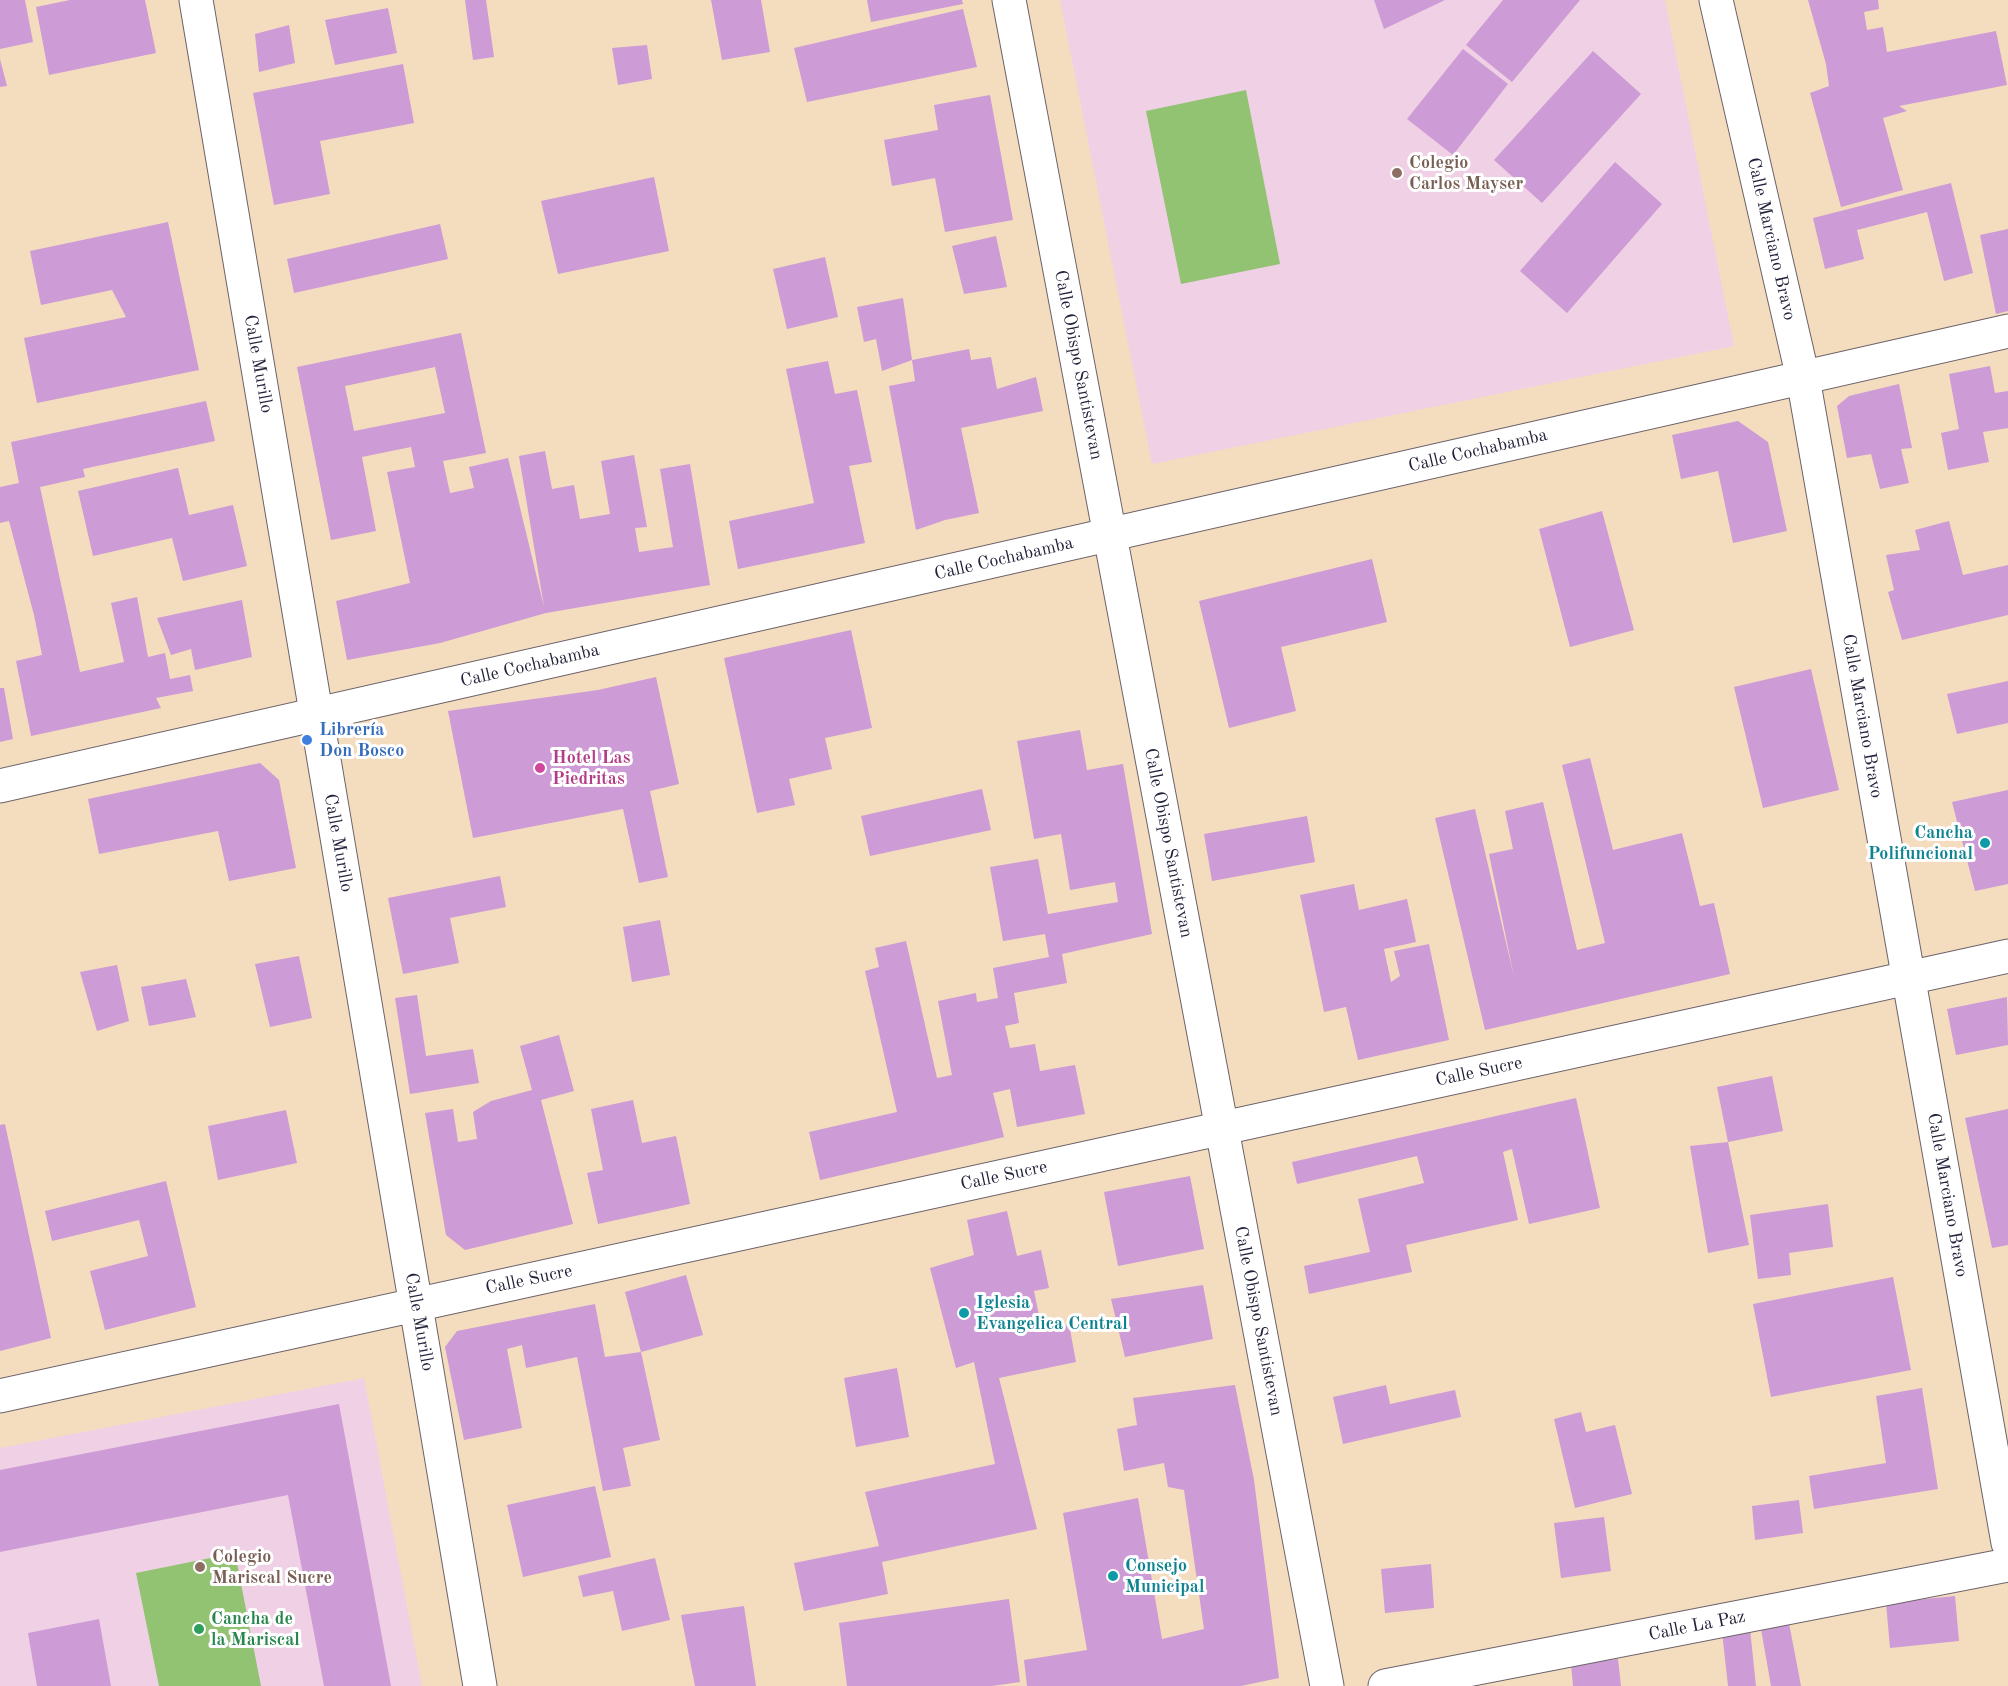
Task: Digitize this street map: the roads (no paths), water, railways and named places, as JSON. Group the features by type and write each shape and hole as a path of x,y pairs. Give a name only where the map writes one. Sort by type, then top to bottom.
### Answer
{"street":[{"name":"Calle Murillo","path":"196,0 480,1686"},
{"name":"Calle Obispo Santistevan","path":"1009,0 1327,1686"},
{"name":"Calle Marciano Bravo","path":"1716,0 1803,378 2008,1543"},
{"name":"Calle Cochabamba","path":"0,786 2008,331"},
{"name":"Calle Sucre","path":"0,1396 2008,956"},
{"name":"Calle La Paz","path":"1385,1686 2008,1566"}],"place":[{"name":"Colegio Carlos Mayser","path":"1397,173"},
{"name":"Librería Don Bosco","path":"307,740"},
{"name":"Hotel Las Piedritas","path":"540,768"},
{"name":"Cancha Polifuncional","path":"1985,843"},
{"name":"Iglesia Evangelica Central","path":"964,1313"},
{"name":"Colegio Mariscal Sucre","path":"200,1567"},
{"name":"Consejo Municipal","path":"1113,1576"},
{"name":"Cancha de la Mariscal","path":"199,1629"}]}
